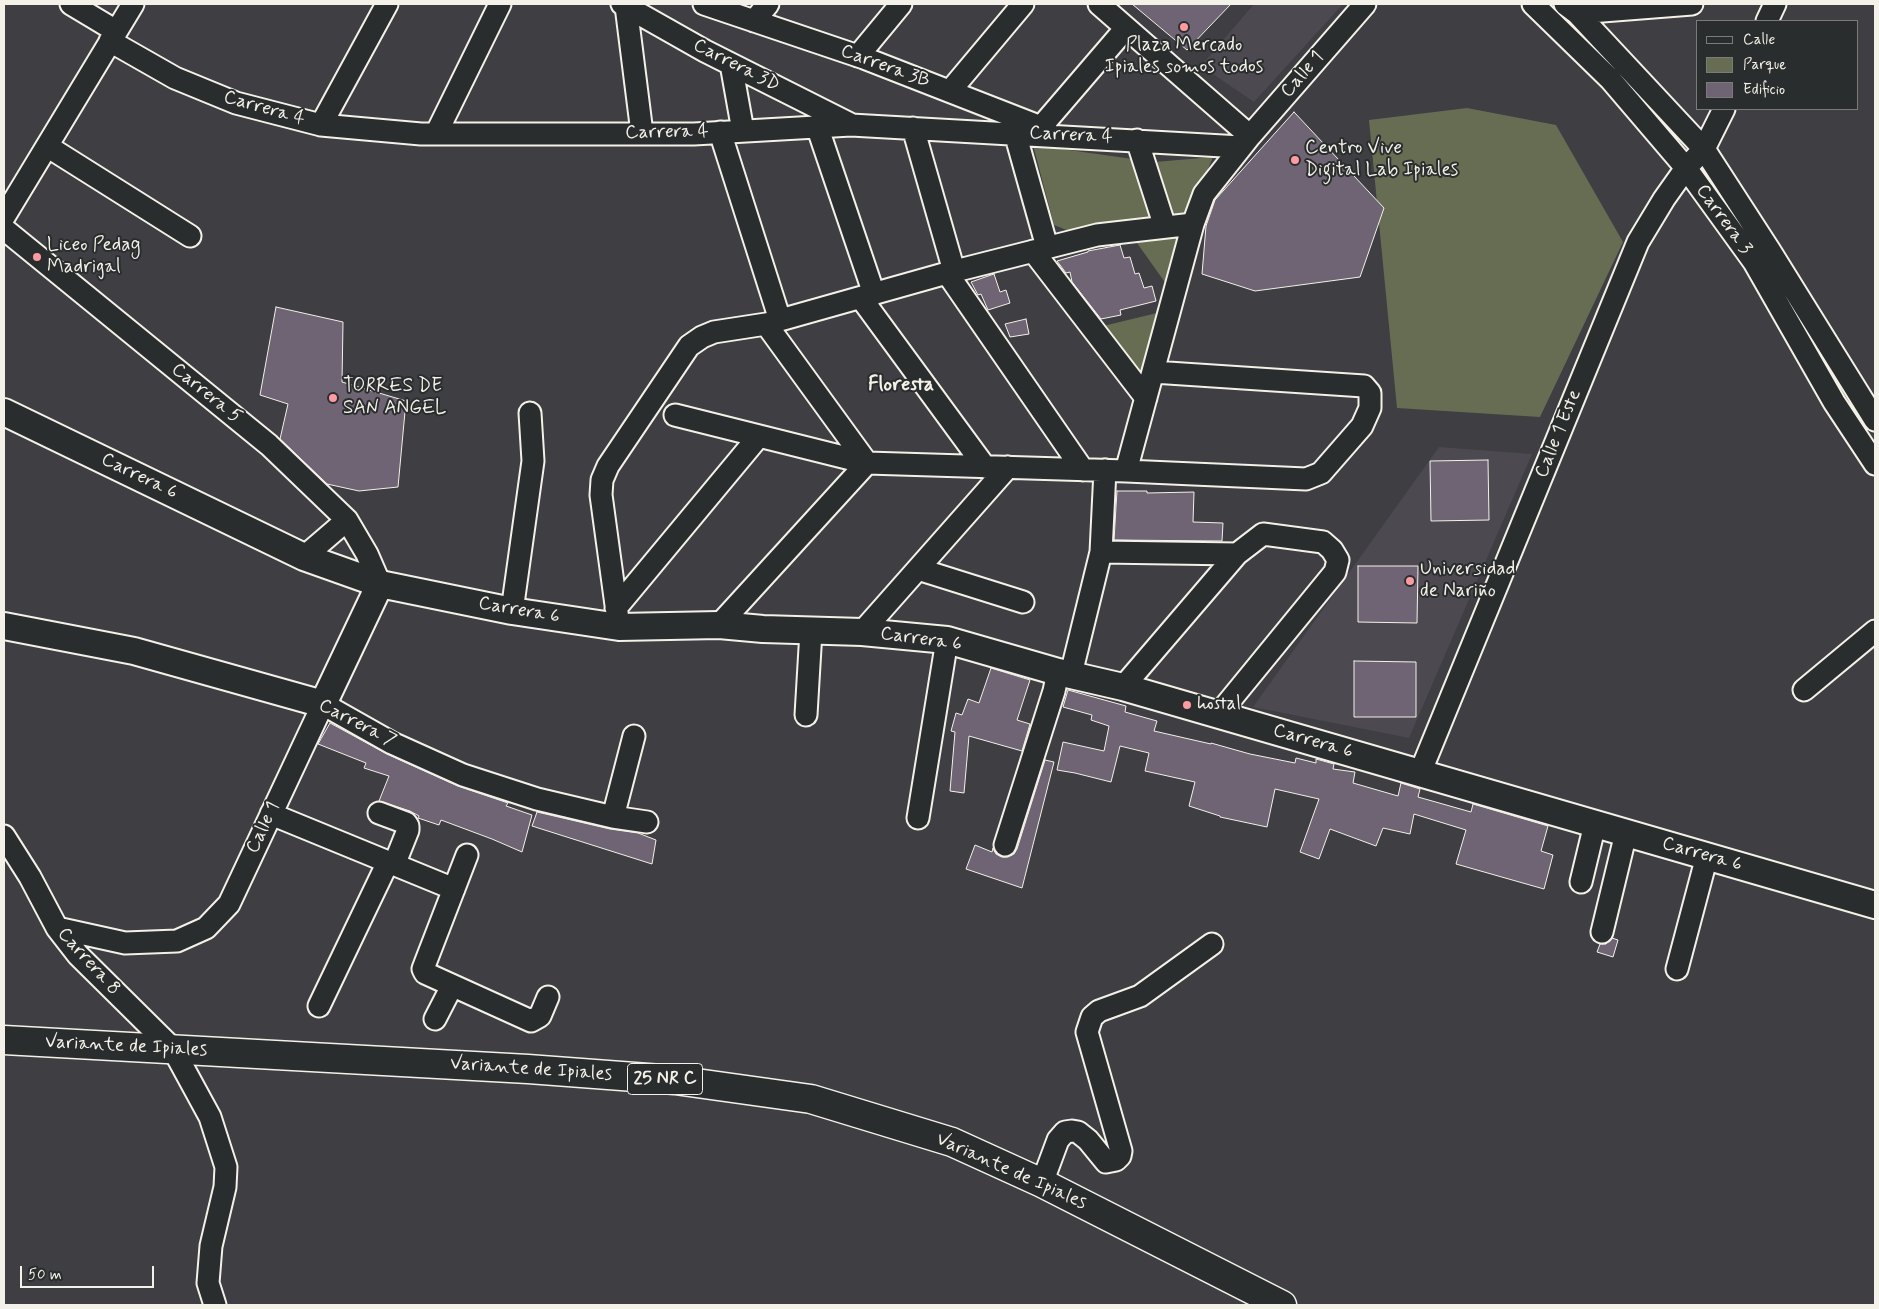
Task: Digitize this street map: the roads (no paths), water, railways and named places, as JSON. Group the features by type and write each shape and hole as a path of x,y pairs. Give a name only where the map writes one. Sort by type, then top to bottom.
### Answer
{"highway":[{"name":"Variante de Ipiales","path":"4,1040 528,1069 675,1080 812,1099 952,1142 1042,1182 1282,1305"}],"main road":[{"name":"Carrera 6","path":"4,412 304,557 380,584 512,611 618,617 763,629 862,632 947,640 1123,687 1875,905"},
{"name":"Calle 1","path":"323,704 380,584"},
{"name":"Carrera 7","path":"4,626 134,651 323,704"}],"street":[{"name":"Carrera 4","path":"72,4 113,36 176,78 236,104 322,126 436,134 720,132 851,125 1137,140 1246,141"},
{"path":"4,216 133,4"},
{"path":"322,126 387,4"},
{"path":"436,134 500,4"},
{"name":"Carrera 3B","path":"704,4 858,56 1065,136"},
{"path":"754,21 768,4"},
{"path":"858,56 901,4"},
{"path":"950,91 1023,4"},
{"path":"1099,4 1246,141"},
{"name":"Calle 1","path":"1126,471 1193,224 1204,194 1246,141 1365,4"},
{"path":"1571,9 1692,4"},
{"path":"1767,20 1775,4"},
{"path":"624,5 642,133"},
{"name":"Carrera 3D","path":"624,5 731,64 851,125"},
{"name":"Carrera 3","path":"1537,5 1610,79 1686,168 1754,262 1834,402 1875,464"},
{"name":"Carrera 3","path":"1571,9 1704,149 1875,420"},
{"path":"1041,127 1126,28"},
{"path":"731,64 743,131"},
{"name":"Calle 1 Este","path":"1420,773 1638,242 1686,168 1704,149 1724,110"},
{"path":"817,126 867,296 985,466"},
{"path":"913,128 951,272 1083,470"},
{"path":"720,132 773,322 867,463"},
{"path":"1015,133 1040,249 1146,398"},
{"path":"1137,140 1165,227"},
{"path":"47,146 190,236"},
{"path":"618,617 601,495 602,480 608,466 689,346 702,336 714,332 773,322 951,272 1097,235 1193,224"},
{"name":"Carrera 5","path":"4,229 269,445 347,520 367,554 380,584"},
{"path":"676,415 867,463 1105,470 1306,479 1321,473 1362,426 1370,408 1370,393 1364,386 1153,372"},
{"path":"512,611 533,462 530,414"},
{"path":"618,617 759,436"},
{"path":"719,625 867,463"},
{"path":"862,632 1008,467"},
{"path":"1005,845 1054,691 1065,673 1101,552 1105,470"},
{"path":"304,557 347,520"},
{"path":"1123,687 1237,554 1263,534 1323,542 1332,550 1338,560 1335,572 1218,715"},
{"path":"1101,552 1237,554"},
{"path":"918,569 1023,602"},
{"path":"806,715 812,631"},
{"path":"1804,690 1875,631"},
{"path":"918,818 947,640"},
{"name":"Calle 1","path":"57,928 124,944 177,941 206,928 228,904 323,704"},
{"name":"Carrera 7","path":"323,704 392,743 463,775 537,799 613,817 647,822"},
{"path":"613,817 634,736"},
{"path":"319,1006 408,830 406,822 378,813"},
{"path":"271,814 454,889"},
{"path":"1581,882 1595,824"},
{"path":"1602,932 1626,833"},
{"name":"Carrera 8","path":"4,836 30,877 57,928 78,956 173,1049 210,1117 226,1167 225,1187 211,1246 208,1283 215,1305"},
{"path":"467,855 423,969 430,976 531,1022 540,1016 548,997"},
{"path":"1677,968 1707,856"},
{"path":"1042,1182 1058,1140 1065,1132 1078,1132 1088,1140 1106,1162 1116,1160 1122,1151 1087,1032 1092,1017 1099,1011 1140,996 1212,944"},
{"path":"435,1019 452,986"}],"place":[{"name":"Plaza Mercado Ipiales somos todos","path":"1184,27"},
{"name":"Centro Vive Digital Lab Ipiales","path":"1295,160"},
{"name":"Liceo Pedag Madrigal","path":"37,257"},
{"name":"TORRES DE SAN ANGEL","path":"333,398"},
{"name":"Universidad de Nariño","path":"1410,581"},
{"name":"hostal","path":"1187,705"}],"district":[{"name":"Floresta","path":"901,386"}]}
